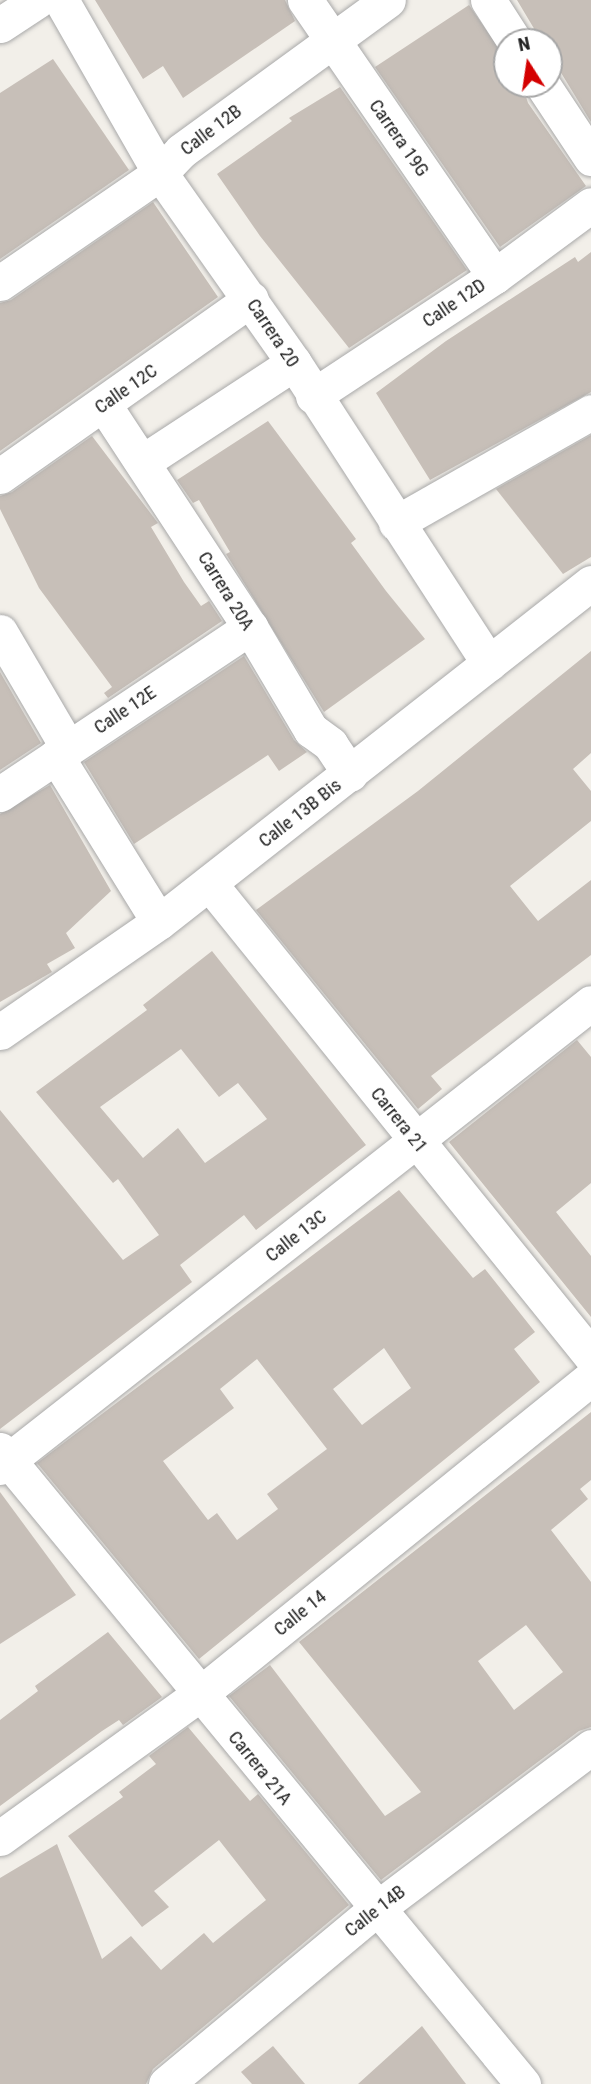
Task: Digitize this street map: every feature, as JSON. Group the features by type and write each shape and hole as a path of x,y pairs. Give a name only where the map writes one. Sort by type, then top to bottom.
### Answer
{"street":[{"path":"0,24 38,0"},
{"name":"Carrera 20","path":"61,0 160,173 251,299 489,663"},
{"name":"Carrera 19G","path":"304,0 495,276"},
{"name":"Calle 12B","path":"0,283 160,173 181,151 388,0"},
{"path":"488,0 507,28"},
{"path":"558,98 580,117 591,159"},
{"name":"Calle 12D","path":"313,396 495,276 591,205"},
{"name":"Calle 12C","path":"0,476 251,299"},
{"path":"144,461 293,363"},
{"name":"Carrera 20A","path":"104,405 144,461 250,627 311,730 330,744 350,774"},
{"path":"396,523 591,412"},
{"name":"Calle 13B Bis","path":"0,1032 159,922 589,587"},
{"name":"Calle 12E","path":"0,794 250,627"},
{"path":"0,632 62,752 159,922"},
{"name":"Carrera 21","path":"209,883 591,1356"},
{"name":"Calle 13C","path":"3,1460 417,1142 591,1003"},
{"name":"Calle 14","path":"0,1838 200,1694 591,1378"},
{"name":"Carrera 21A","path":"3,1460 200,1694 375,1910 523,2084"},
{"name":"Calle 14B","path":"166,2084 375,1910 591,1747"}],"building":[{"path":"95,0 285,0 295,21 183,98 163,66 143,79"},
{"path":"517,0 591,0 591,122 563,76 563,28 534,28"},
{"path":"469,5 493,40 493,98 526,98 586,186 500,247 375,67"},
{"path":"53,59 129,170 0,259 0,93"},
{"path":"340,87 467,270 349,348 260,236 217,174 292,121 289,118"},
{"path":"153,202 218,297 0,451 0,303 11,300"},
{"path":"591,252 591,392 430,480 376,393 446,341 575,257 578,262"},
{"path":"268,421 356,539 351,543 425,639 324,712 226,554 230,552 199,500 193,503 177,480"},
{"path":"591,435 591,557 563,574 496,489"},
{"path":"92,436 158,523 151,527 184,582 201,606 209,601 222,621 108,698 104,693 112,687 39,588 0,509 0,496 12,492"},
{"path":"591,651 591,753 573,769 591,791 591,821 510,886 538,921 591,880 591,955 431,1076 442,1089 418,1109 256,910 418,791"},
{"path":"244,656 294,740 307,752 279,771 268,755 134,844 84,762"},
{"path":"0,672 41,743 0,770"},
{"path":"50,785 111,891 66,933 75,948 47,964 52,972 0,1002 0,814"},
{"path":"212,951 366,1145 256,1230 244,1215 180,1265 192,1282 0,1429 0,1110 123,1260 159,1235 118,1179 113,1183 36,1092 147,1010 143,1005","holes":["181,1049 219,1097 238,1083 267,1119 205,1163 178,1128 143,1158 100,1107"]},
{"path":"577,1040 591,1057 591,1183 556,1212 591,1256 591,1317 449,1142"},
{"path":"399,1190 473,1278 485,1269 535,1332 514,1349 540,1382 199,1659 37,1463","holes":["384,1348 411,1388 362,1425 333,1389","257,1359 327,1449 267,1494 278,1509 237,1540 217,1513 208,1520 163,1461 234,1408 220,1389"]},
{"path":"591,1412 591,1480 580,1489 588,1499 551,1530 591,1582 591,1727 579,1731 381,1880 229,1696 270,1665 385,1816 421,1792 299,1642","holes":["526,1625 563,1672 514,1710 478,1661"]},
{"path":"0,1492 76,1595 0,1644"},
{"path":"108,1632 162,1697 123,1725 119,1720 102,1731 0,1806 0,1720 38,1691 35,1686"},
{"path":"188,1727 250,1801 258,1794 349,1905 153,2069 146,2084 0,2084 0,1878 57,1844 102,1959 131,1936 161,1970 204,1933 213,1943 266,1900 219,1840 154,1891 169,1907 142,1927 68,1836 123,1797 119,1792 156,1764 149,1756"},
{"path":"422,2026 466,2084 358,2084"},
{"path":"273,2046 305,2084 252,2084 241,2072"}]}
